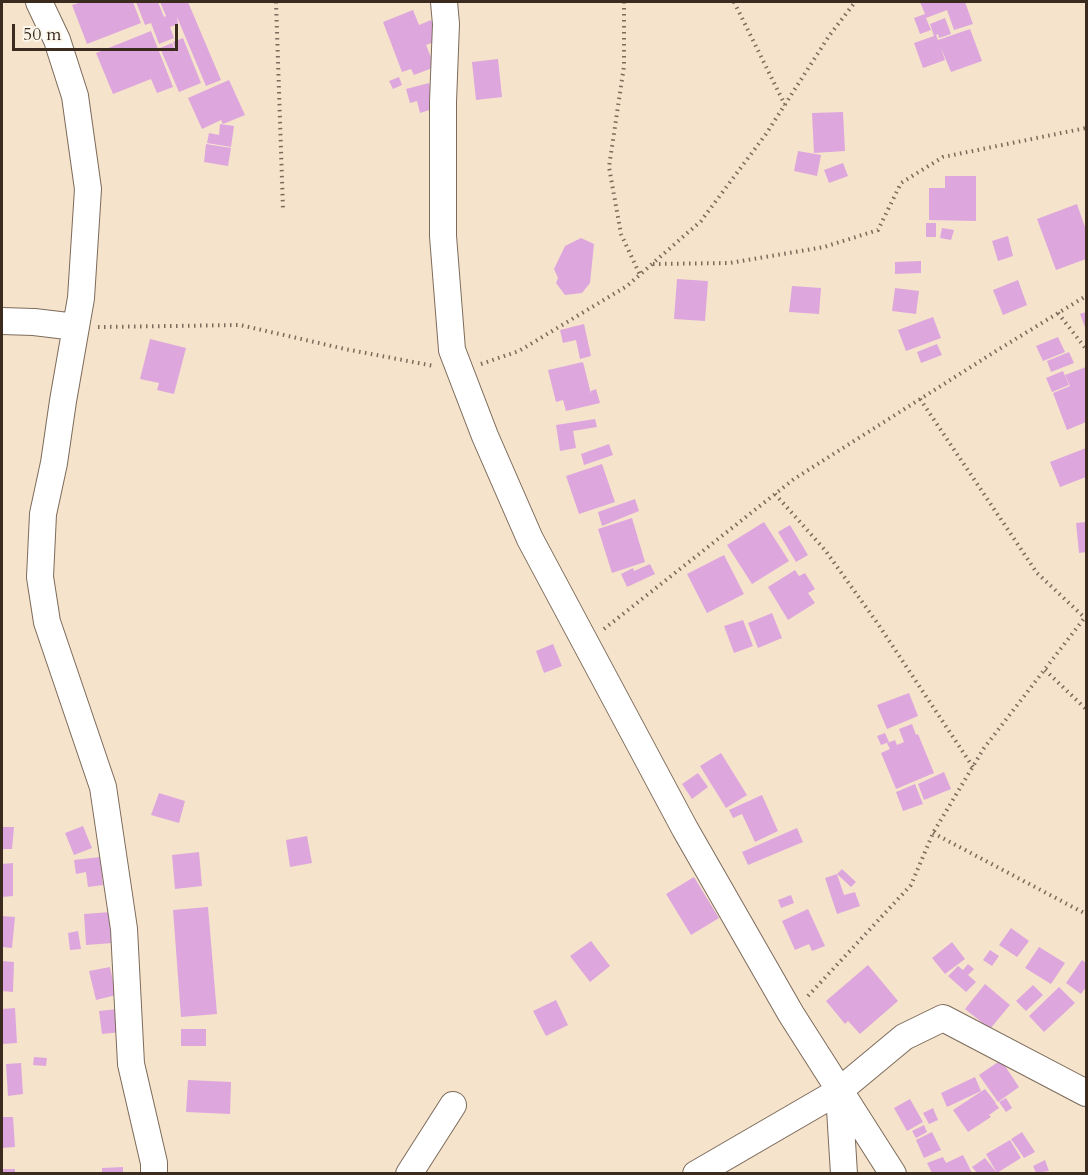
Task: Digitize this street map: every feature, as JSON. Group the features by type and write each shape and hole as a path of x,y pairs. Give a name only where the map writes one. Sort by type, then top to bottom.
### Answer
{"street":[{"path":"39,2 57,40 75,96 88,189 81,298 54,463 43,514 40,577 47,622 103,787 124,929 131,1065 154,1163 154,1173"},
{"path":"444,2 446,24 443,102 443,236 452,350 484,436 530,539 685,829 791,1014 893,1173"},
{"path":"2,321 76,327"},
{"path":"696,1173 839,1091 904,1037 943,1018 1086,1093"},
{"path":"839,1091 844,1173"},
{"path":"409,1173 453,1105"}],"path":[{"path":"276,2 283,209"},
{"path":"624,2 624,66 609,167 621,234 639,275"},
{"path":"734,2 785,105"},
{"path":"76,327 240,325 345,349 460,371 519,351 627,286 701,221 766,134 829,36 855,2"},
{"path":"652,264 730,263 835,244 878,230 901,183 943,157 1086,128"},
{"path":"586,642 794,479 1086,296"},
{"path":"1058,313 1086,349"},
{"path":"791,1014 910,885 933,833 984,748 1086,617 1037,573 920,399"},
{"path":"774,495 825,550 973,767"},
{"path":"1045,670 1086,710"},
{"path":"933,833 1086,914"}],"building":[{"path":"82,2 133,2 141,23 87,44 72,5"},
{"path":"136,2 158,2 164,17 166,16 160,2 188,2 221,80 206,86 177,17 178,24 170,27 174,38 159,44 151,23 145,25"},
{"path":"920,2 965,2 973,24 954,30 947,10 926,18 931,30 920,34 914,18 925,14"},
{"path":"413,10 419,25 431,20 440,40 426,45 435,67 414,75 411,69 402,72 383,22"},
{"path":"945,18 951,34 939,38 938,34 936,35 938,40 970,29 982,61 951,72 941,48 945,60 923,68 914,43 934,36 930,24"},
{"path":"151,31 173,87 157,93 151,79 113,94 96,53"},
{"path":"183,38 201,83 179,92 160,48 172,43 177,55 173,42"},
{"path":"498,59 502,97 476,100 472,62"},
{"path":"399,77 402,85 393,89 389,81"},
{"path":"229,80 245,115 223,124 221,120 202,129 188,98"},
{"path":"429,83 436,108 420,113 417,101 410,103 406,89"},
{"path":"843,112 845,151 814,153 812,113"},
{"path":"220,124 234,126 231,147 207,143 209,133 219,135"},
{"path":"206,144 231,148 228,166 204,162"},
{"path":"798,151 821,155 817,176 794,171"},
{"path":"843,163 848,176 829,183 824,170"},
{"path":"945,176 976,176 976,221 929,220 929,188 945,188"},
{"path":"1077,204 1086,230 1086,259 1056,270 1037,219"},
{"path":"926,223 936,223 936,237 926,237"},
{"path":"942,228 954,230 951,240 940,238"},
{"path":"1008,236 1013,256 998,261 992,241"},
{"path":"581,238 594,244 590,283 582,293 565,295 556,283 558,278 554,269 565,246"},
{"path":"921,261 921,273 895,274 895,262"},
{"path":"677,279 708,281 705,321 674,319"},
{"path":"1018,280 1027,305 1003,315 993,290"},
{"path":"792,286 821,288 819,314 789,312"},
{"path":"895,288 919,291 916,314 892,311"},
{"path":"1086,312 1086,330 1080,314"},
{"path":"933,317 941,338 906,351 898,330"},
{"path":"584,324 591,356 580,359 576,340 563,343 560,330"},
{"path":"1058,337 1065,352 1043,361 1036,346"},
{"path":"150,339 186,348 174,394 157,390 159,383 140,379"},
{"path":"937,344 942,355 921,363 917,352"},
{"path":"1069,352 1074,363 1051,372 1047,361"},
{"path":"583,362 591,394 591,391 596,389 600,403 566,411 563,400 556,402 548,370"},
{"path":"1086,367 1086,422 1067,430 1053,393 1070,386 1065,375"},
{"path":"1063,371 1069,385 1052,392 1046,378"},
{"path":"595,419 597,427 573,431 576,448 560,451 556,425"},
{"path":"609,444 613,455 584,465 581,454"},
{"path":"1086,448 1086,477 1060,487 1050,462"},
{"path":"602,464 615,502 579,514 566,476"},
{"path":"635,499 639,511 602,526 598,512"},
{"path":"632,518 645,562 612,573 598,529"},
{"path":"764,522 789,561 752,584 727,545"},
{"path":"1086,522 1086,552 1079,553 1076,523"},
{"path":"790,525 808,555 796,562 778,532"},
{"path":"724,555 744,594 707,613 687,574"},
{"path":"650,564 655,574 627,587 621,574"},
{"path":"795,570 799,576 805,573 815,589 808,593 815,603 788,620 768,587"},
{"path":"772,613 782,638 758,648 748,623"},
{"path":"743,620 753,646 734,653 724,626"},
{"path":"553,644 562,666 544,673 536,651"},
{"path":"909,693 918,716 887,729 877,705"},
{"path":"912,724 934,773 896,789 881,753 890,749 887,743 895,740 897,745 904,742 899,729"},
{"path":"885,733 889,742 881,745 877,736"},
{"path":"721,753 747,795 726,808 700,766"},
{"path":"944,772 951,789 924,800 918,784"},
{"path":"698,773 708,787 692,799 682,784"},
{"path":"915,784 923,804 903,811 896,792"},
{"path":"159,793 185,801 179,823 151,815"},
{"path":"762,795 778,831 755,842 742,814 733,818 729,810"},
{"path":"83,826 92,848 74,855 65,833"},
{"path":"2,827 14,827 12,849 2,849"},
{"path":"797,828 803,842 748,865 742,852"},
{"path":"307,836 312,863 290,867 286,840"},
{"path":"199,852 202,886 175,889 172,855"},
{"path":"100,857 103,885 88,887 86,872 76,874 74,860"},
{"path":"13,863 13,896 2,897 2,864"},
{"path":"842,869 856,882 851,887 837,874"},
{"path":"837,874 844,895 855,892 860,906 837,914 825,878"},
{"path":"694,877 719,918 691,935 666,894"},
{"path":"791,895 794,903 781,908 778,900"},
{"path":"208,907 217,1014 181,1017 173,910"},
{"path":"808,909 825,946 812,951 809,944 795,950 782,921"},
{"path":"111,912 113,943 86,945 84,914"},
{"path":"2,916 15,917 12,948 2,947"},
{"path":"1011,928 1029,941 1017,957 999,945"},
{"path":"78,931 81,949 70,950 68,933"},
{"path":"591,941 610,966 590,982 570,956"},
{"path":"952,942 965,959 945,974 932,958"},
{"path":"1039,947 1065,963 1051,984 1025,968"},
{"path":"990,950 999,956 992,966 983,960"},
{"path":"1082,960 1086,963 1086,987 1081,994 1066,983"},
{"path":"2,961 14,962 13,992 2,991"},
{"path":"968,964 974,969 968,975 976,982 966,992 948,976 958,966 963,970"},
{"path":"868,965 898,1001 860,1034 848,1021 845,1024 826,1001"},
{"path":"110,967 116,995 96,1000 89,971"},
{"path":"985,984 1010,1005 990,1029 965,1009"},
{"path":"1033,985 1043,995 1026,1011 1016,1001"},
{"path":"1059,987 1075,1003 1044,1032 1029,1016"},
{"path":"556,1000 568,1025 546,1036 533,1011"},
{"path":"15,1008 17,1043 2,1044 2,1009"},
{"path":"118,1009 121,1032 102,1034 99,1011"},
{"path":"181,1029 206,1029 206,1046 181,1046"},
{"path":"34,1057 47,1058 46,1066 33,1065"},
{"path":"1001,1060 1019,1087 998,1102 979,1075"},
{"path":"21,1063 23,1094 8,1096 6,1064"},
{"path":"975,1077 981,1091 947,1107 941,1093"},
{"path":"188,1080 231,1082 230,1114 186,1112"},
{"path":"985,1089 996,1103 994,1105 996,1104 999,1108 989,1115 991,1117 968,1132 953,1110"},
{"path":"1006,1098 1012,1108 1006,1112 999,1102"},
{"path":"910,1099 923,1122 907,1131 894,1108"},
{"path":"933,1108 938,1120 929,1124 923,1113"},
{"path":"2,1117 13,1117 15,1147 2,1148"},
{"path":"924,1125 927,1132 916,1138 912,1131"},
{"path":"932,1132 941,1150 924,1158 916,1140"},
{"path":"1022,1132 1035,1152 1024,1158 1011,1139"},
{"path":"1010,1140 1021,1158 997,1173 986,1154"},
{"path":"963,1155 972,1173 932,1173 927,1163 943,1157 946,1163"},
{"path":"985,1158 997,1173 977,1173 972,1167"},
{"path":"1045,1160 1049,1171 1036,1173 1033,1166"},
{"path":"123,1167 123,1173 102,1173 102,1168"},
{"path":"2,1169 15,1169 15,1173 2,1173"}]}
